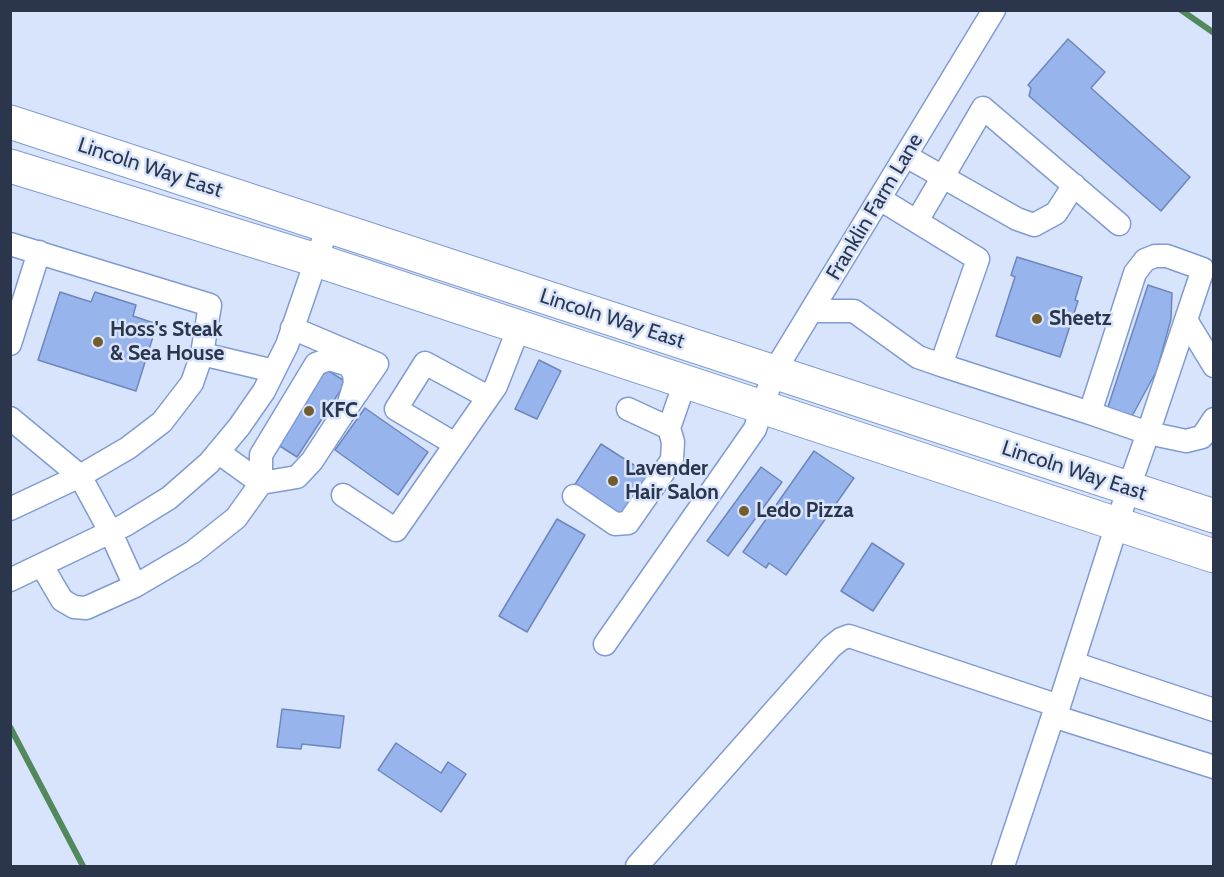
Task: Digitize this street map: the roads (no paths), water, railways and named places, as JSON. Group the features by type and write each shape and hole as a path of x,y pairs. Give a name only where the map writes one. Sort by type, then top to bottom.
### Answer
{"highway":[{"name":"Lincoln Way East","path":"14,122 1128,490 1214,516"},
{"name":"Lincoln Way East","path":"10,166 316,260 1214,556"}],"street":[{"name":"Franklin Farm Lane","path":"605,644 755,429 774,372 994,10"},
{"path":"917,222 983,108 1119,224"},
{"path":"906,156 1017,219 1034,225 1056,213 1074,185"},
{"path":"880,199 978,259 941,365"},
{"path":"10,580 111,533 169,498 218,452 264,391 274,371 292,328 328,226"},
{"path":"10,244 210,305 202,354 192,383 162,422 128,448 80,476 10,509"},
{"path":"10,344 39,252"},
{"path":"1003,867 1186,320 1208,271 1167,256 1155,256 1145,260 1135,273 1090,413"},
{"path":"812,310 854,311 918,357 1148,433 1186,441 1202,437 1214,419"},
{"path":"1186,320 1214,366"},
{"path":"343,495 396,530 496,386 519,327"},
{"path":"218,452 261,483 297,477 312,461 377,364 292,328"},
{"path":"202,354 274,371"},
{"path":"42,566 62,600 74,607 86,608 101,603 135,586 193,552 236,518 261,483 261,454 316,364 329,359 349,365 355,382 348,406"},
{"path":"455,444 396,410 425,363 488,397"},
{"path":"574,496 615,524 628,524 672,460 674,442 669,428 685,381"},
{"path":"628,410 669,428"},
{"path":"10,418 80,476 111,533 135,586"},
{"path":"637,867 841,639 853,637 1214,767"},
{"path":"1073,663 1214,710"}],"waterway":[{"path":"1181,10 1214,33"},
{"path":"10,727 83,866"}],"place":[{"name":"Sheetz","path":"1037,319"},
{"name":"Hoss's Steak & Sea House","path":"98,342"},
{"name":"KFC","path":"309,411"},
{"name":"Lavender Hair Salon","path":"613,481"},
{"name":"Ledo Pizza","path":"744,511"}]}
